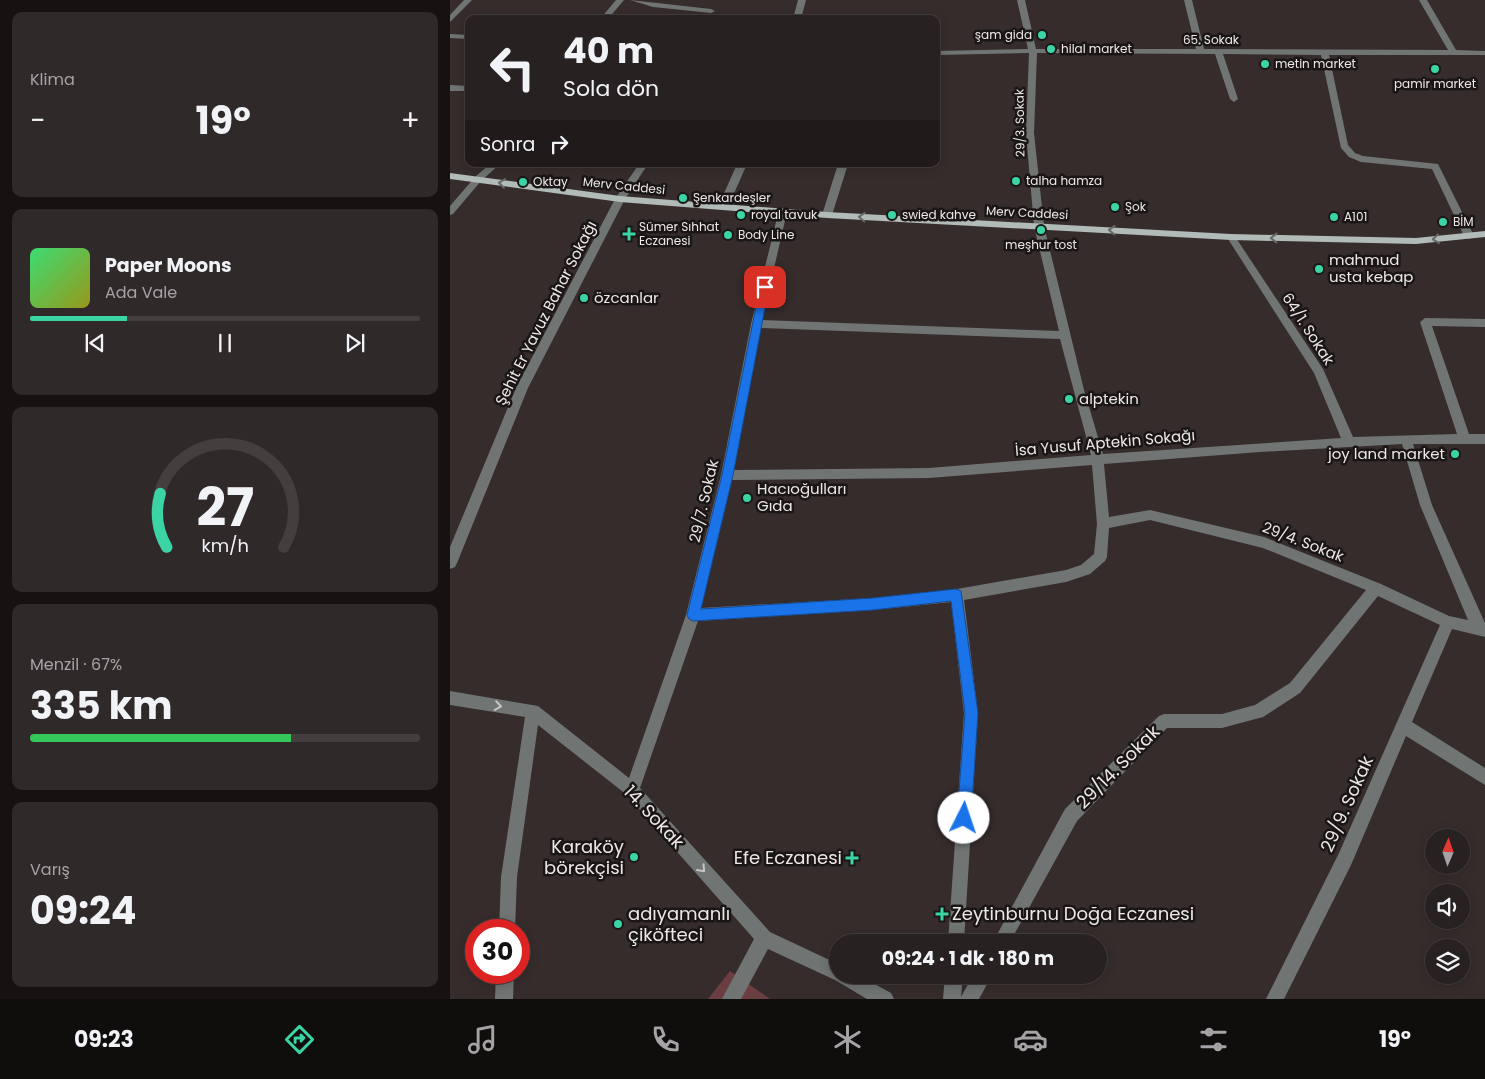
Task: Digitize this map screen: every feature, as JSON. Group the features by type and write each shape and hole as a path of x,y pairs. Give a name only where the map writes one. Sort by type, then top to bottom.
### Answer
{"main road":[{"name":"Merv Caddesi","path":"450,176 620,199 827,215 1231,237 1416,241 1485,234"}],"street":[{"path":"450,20 468,0"},
{"path":"607,15 620,0"},
{"path":"634,0 710,15 712,0"},
{"path":"798,15 802,0"},
{"name":"29/3. Sokak","path":"693,615 873,604 956,595 1066,576 1085,570 1100,557 1103,524 1098,459 1078,390 1039,226 1030,133 1033,51 1021,0"},
{"path":"1188,0 1200,51"},
{"path":"1423,0 1453,53"},
{"path":"450,36 465,37"},
{"path":"1218,51 1234,99"},
{"name":"65. Sokak","path":"940,53 1218,51 1485,53"},
{"path":"1324,52 1344,146 1352,155 1362,159 1435,166 1469,236"},
{"path":"450,88 465,89"},
{"path":"450,212 492,167"},
{"name":"Şehit Er Yavuz Bahar Sokağı","path":"450,563 522,388 620,199 641,167"},
{"path":"723,207 741,167"},
{"path":"827,215 842,167"},
{"name":"29/7. Sokak","path":"632,790 693,615 727,475 756,324 782,212"},
{"name":"64/1. Sokak","path":"1231,237 1319,372 1349,442"},
{"path":"1464,438 1425,322 1485,323"},
{"path":"756,324 1065,335"},
{"path":"1406,439 1426,505 1482,628"},
{"name":"İsa Yusuf Aptekin Sokağı","path":"727,475 929,473 1098,459 1349,442 1406,439 1485,439"},
{"name":"29/4. Sokak","path":"1103,524 1150,515 1264,543 1376,588 1448,622 1482,628"},
{"name":"29/14. Sokak","path":"1005,934 1071,815 1164,721 1222,721 1258,712 1295,688 1376,588"},
{"path":"956,595 972,713 957,934"},
{"name":"29/9. Sokak","path":"1275,999 1345,859 1448,622"},
{"name":"14. Sokak","path":"450,698 533,711 632,790 764,938 829,969"},
{"path":"507,919 509,877 533,711"},
{"path":"1404,724 1485,777"},
{"path":"731,999 764,938"},
{"path":"504,999 505,984"},
{"name":"14. Sokak","path":"857,984 885,999"},
{"path":"952,999 953,984"},
{"path":"970,999 978,984"}],"shaded area":[{"path":"730,971 770,999 708,999"}],"place":[{"name":"şam gida","path":"1042,35"},
{"name":"hilal market","path":"1051,49"},
{"name":"metin market","path":"1265,64"},
{"name":"pamir market","path":"1435,69"},
{"name":"talha hamza","path":"1016,181"},
{"name":"Oktay","path":"523,182"},
{"name":"Şenkardeşler","path":"683,198"},
{"name":"Şok","path":"1115,207"},
{"name":"royal tavuk","path":"741,215"},
{"name":"swied kahve","path":"892,215"},
{"name":"A101","path":"1334,217"},
{"name":"BİM","path":"1443,222"},
{"name":"meşhur tost","path":"1041,230"},
{"name":"Sümer Sıhhat Eczanesi","path":"629,234"},
{"name":"Body Line","path":"728,235"},
{"name":"mahmud usta kebap","path":"1319,269"},
{"name":"özcanlar","path":"584,298"},
{"name":"alptekin","path":"1069,399"},
{"name":"joy land market","path":"1455,454"},
{"name":"Hacıoğulları Gıda","path":"747,498"},
{"name":"Karaköy börekçisi","path":"634,857"},
{"name":"Efe Eczanesi","path":"852,858"},
{"name":"Zeytinburnu Doğa Eczanesi","path":"942,914"},
{"name":"adıyamanlı çiköfteci","path":"618,924"}],"route":[{"path":"765,287 727,475 693,615 873,604 956,595 972,713 964,818"}]}
